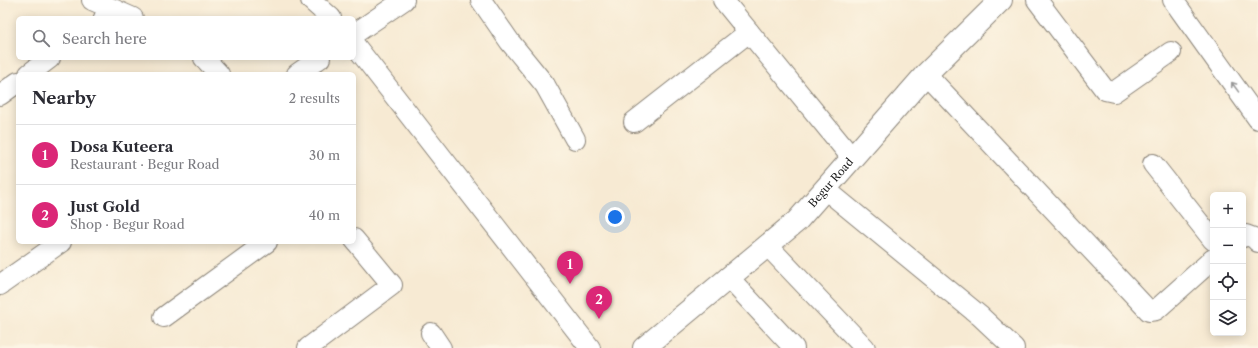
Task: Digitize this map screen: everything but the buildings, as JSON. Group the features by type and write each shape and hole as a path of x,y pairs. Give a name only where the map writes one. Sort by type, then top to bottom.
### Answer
{"main road":[{"name":"Begur Road","path":"644,348 797,221 926,74 1001,0"}],"street":[{"path":"92,0 109,14 121,16"},
{"path":"311,0 329,16"},
{"path":"356,33 404,0"},
{"path":"481,0 510,42 546,85 575,139"},
{"path":"723,0 852,158"},
{"path":"1037,0 1105,90 1114,92 1171,52"},
{"path":"1173,0 1258,119"},
{"path":"634,122 749,32"},
{"path":"356,47 590,348"},
{"path":"32,72 47,60"},
{"path":"206,60 217,72"},
{"path":"301,72 317,60"},
{"path":"926,74 1149,311 1156,310 1210,262"},
{"path":"0,95 16,83"},
{"path":"1152,164 1210,236"},
{"path":"825,189 980,316 1014,348"},
{"path":"1246,235 1254,238 1258,242"},
{"path":"308,348 392,286 356,241"},
{"path":"0,285 58,244"},
{"path":"164,317 264,244"},
{"path":"767,245 865,348"},
{"path":"728,278 794,348"}],"place":[{"name":"Dosa Kuteera","path":"570,284"},
{"name":"Just Gold","path":"599,319"}]}
